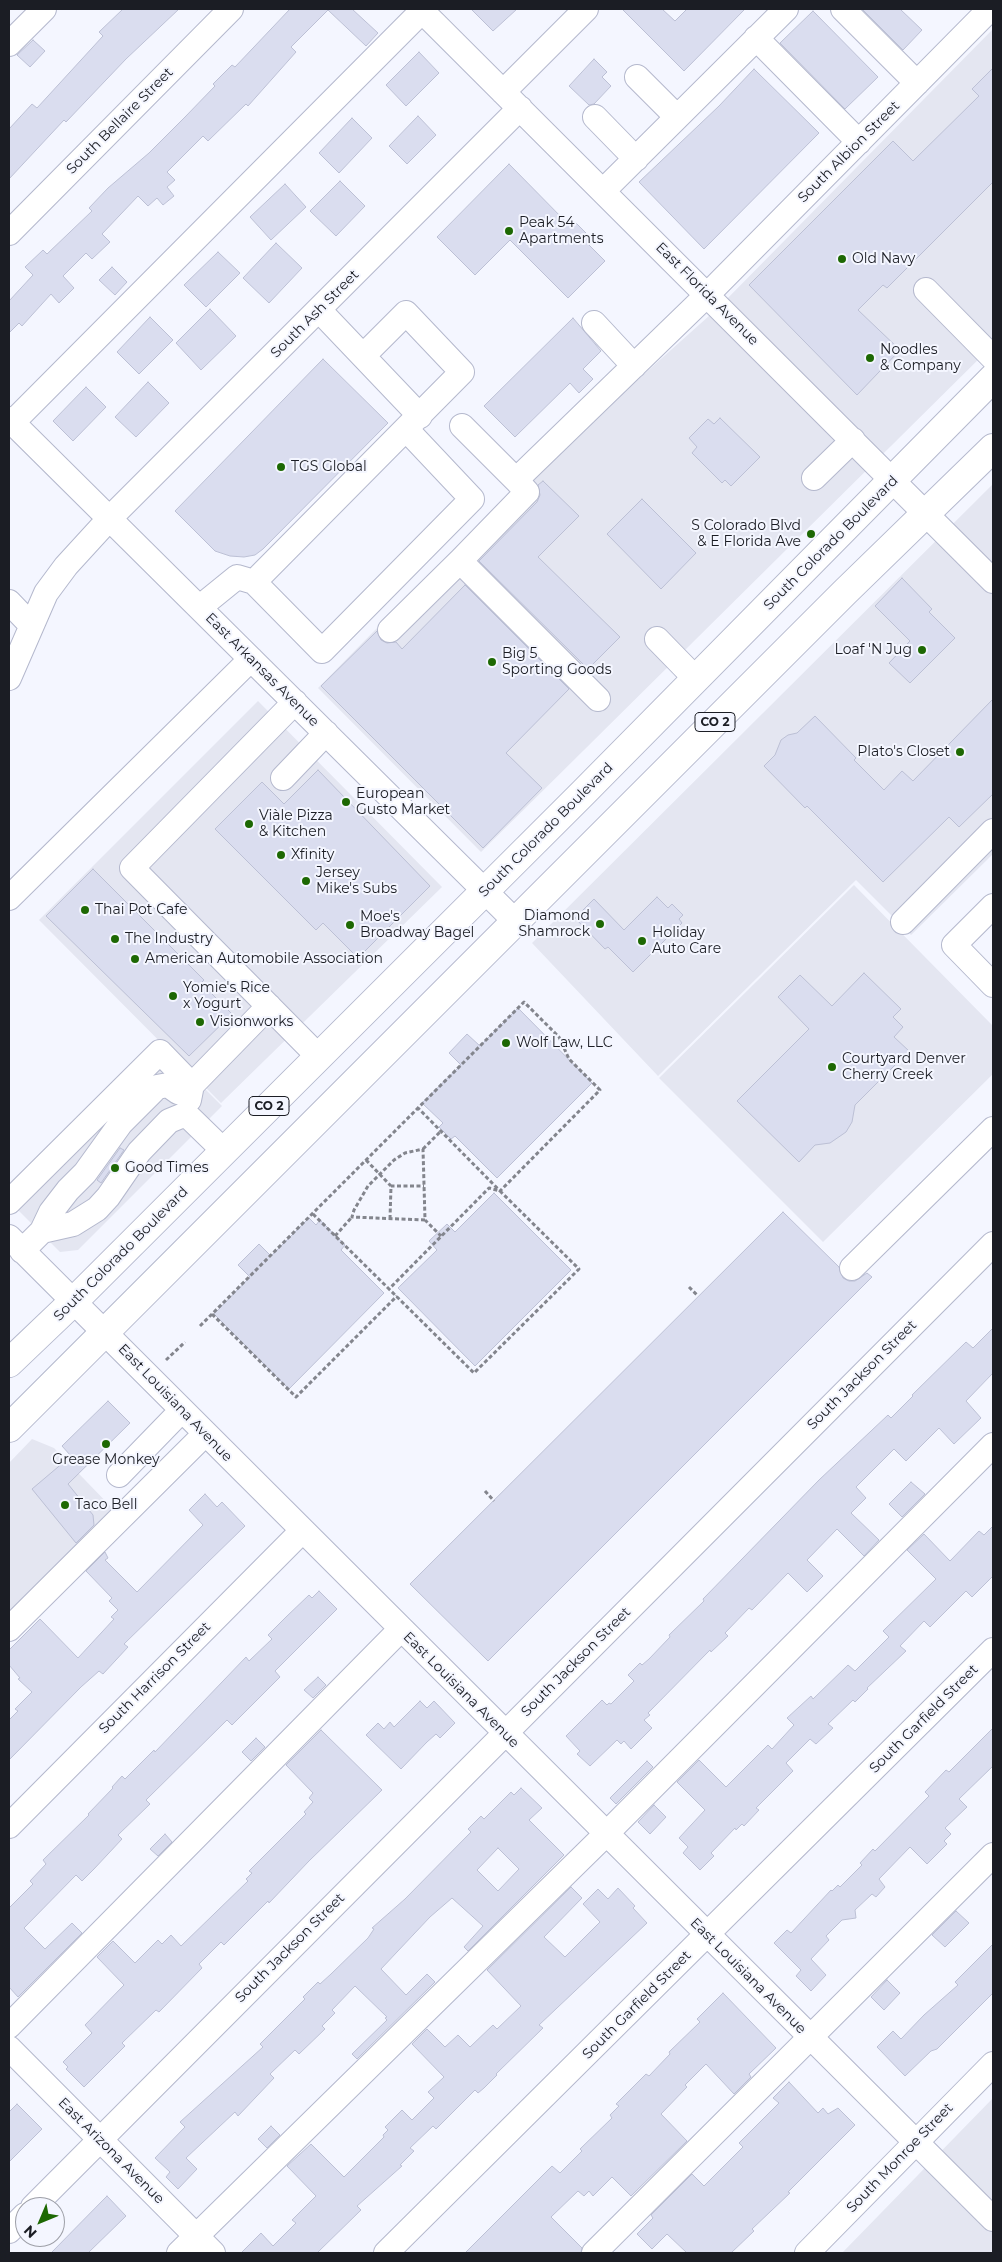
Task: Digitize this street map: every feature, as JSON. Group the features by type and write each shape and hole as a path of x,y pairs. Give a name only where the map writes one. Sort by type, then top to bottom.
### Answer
{"main road":[{"name":"South Colorado Boulevard","path":"9,1362 74,1302 484,892 993,378"},
{"name":"CO 2","path":"9,1428 844,592 993,448"}],"street":[{"path":"9,44 44,9"},
{"path":"503,92 586,9"},
{"path":"603,191 786,9"},
{"path":"843,9 917,83"},
{"name":"South Albion Street","path":"516,480 708,295 990,9"},
{"path":"11,421 421,10"},
{"name":"East Florida Avenue","path":"421,10 993,581"},
{"name":"South Bellaire Street","path":"9,233 219,13"},
{"path":"756,38 858,142"},
{"path":"637,77 677,117"},
{"name":"South Ash Street","path":"9,678 46,593 109,519 520,108"},
{"path":"595,116 636,159"},
{"path":"926,290 993,358"},
{"path":"200,608 237,577 254,582 322,651 472,499 363,356 319,310"},
{"path":"254,582 462,372 406,314 363,356"},
{"path":"594,323 634,366"},
{"name":"East Arkansas Avenue","path":"11,421 515,921"},
{"path":"390,630 527,492 462,426"},
{"path":"814,478 853,440"},
{"path":"460,561 598,700"},
{"path":"9,602 31,625"},
{"path":"657,639 696,679"},
{"path":"9,898 251,659"},
{"path":"295,702 132,868 319,1057"},
{"path":"283,778 326,734"},
{"path":"903,922 993,831"},
{"path":"993,907 954,945 993,985"},
{"path":"16,1244 42,1231 73,1224 97,1209 108,1197 139,1152 169,1121 186,1096 269,1006"},
{"path":"9,1202 160,1052 186,1096 224,1152"},
{"path":"42,1231 51,1212 68,1190 85,1173 120,1124 157,1087 168,1085 186,1096"},
{"path":"852,1268 993,1129"},
{"name":"East Louisiana Avenue","path":"16,1244 106,1332 204,1434 993,2220"},
{"name":"South Jackson Street","path":"42,2197 993,1244"},
{"path":"119,1475 182,1410"},
{"path":"9,1629 204,1434"},
{"path":"179,2253 606,1834 993,1445"},
{"name":"South Harrison Street","path":"9,1826 302,1531"},
{"path":"9,2026 400,1629"},
{"name":"South Garfield Street","path":"386,2253 993,1650"},
{"path":"594,2253 993,1855"},
{"name":"East Arizona Avenue","path":"9,2048 213,2253"},
{"name":"South Monroe Street","path":"807,2253 993,2064"}],"path":[{"path":"200,1326 524,1002 558,1036 569,1059 600,1090 500,1190"},
{"path":"312,1214 474,1373 578,1270 418,1108"},
{"path":"335,1236 352,1218 359,1198 394,1160 405,1153 423,1149 441,1131"},
{"path":"423,1149 425,1220 441,1236"},
{"path":"366,1160 391,1186 390,1219"},
{"path":"391,1186 424,1186"},
{"path":"389,1289 490,1188 500,1190"},
{"path":"352,1218 425,1220"},
{"path":"689,1287 698,1296"},
{"path":"212,1314 296,1397 396,1296"},
{"path":"166,1360 184,1342"},
{"path":"485,1491 494,1501"}],"shaded area":[{"path":"993,29 993,345 481,852 318,688 501,502 719,307"},
{"path":"993,484 993,854 911,935 856,880 658,1076 532,943"},
{"path":"258,701 442,887 221,1103 39,920"},
{"path":"854,885 993,1026 993,1074 823,1242 659,1078"},
{"path":"156,1040 222,1106 78,1250 60,1252 9,1201 9,1188"},
{"path":"32,1439 54,1448 117,1513 9,1620 9,1463"},
{"path":"993,2098 993,2253 842,2253"}],"building":[{"path":"123,9 179,9 126,59 66,122 64,120 9,179 9,129 32,104 37,108 103,36 99,32"},
{"path":"290,9 352,9 378,33 366,46 328,10 291,47 296,52 248,106 246,104 208,141 203,136 167,172 175,180 167,187 174,196 163,205 157,198 148,206 138,196 102,234 110,242 92,259 86,253 63,276 74,288 59,303 51,294 22,326 19,323 9,333 9,301 33,275 25,267 43,250 47,254 92,211 89,208 108,188 149,153 215,86 213,84 232,65 235,67"},
{"path":"471,9 517,9 493,31"},
{"path":"622,9 662,9 675,21 687,9 745,9 684,71"},
{"path":"862,9 900,9 922,30 903,50"},
{"path":"813,11 878,77 845,109 780,43"},
{"path":"33,40 45,51 30,67 17,55"},
{"path":"419,52 439,73 406,106 386,85"},
{"path":"594,59 607,72 602,77 611,86 594,104 589,105 569,86"},
{"name":"Old Navy","path":"993,68 993,182 887,288 883,285 858,310 900,350 857,395 749,285 893,141 913,161 979,96 972,89"},
{"path":"754,69 819,133 704,249 639,182 719,106"},
{"path":"418,116 436,135 407,164 389,146"},
{"path":"352,118 372,138 339,173 319,153"},
{"name":"Peak 54 Apartments","path":"509,164 570,226 575,222 591,238 587,243 605,261 568,298 510,240 475,275 437,237"},
{"path":"340,181 365,206 336,236 310,211"},
{"path":"285,184 306,207 271,240 250,217"},
{"path":"276,243 302,268 269,303 243,278"},
{"path":"218,252 240,273 206,307 184,285"},
{"path":"112,267 127,282 115,295 99,280"},
{"path":"210,309 236,336 201,370 176,343"},
{"path":"150,317 173,340 139,374 117,352"},
{"path":"573,318 601,351 583,369 593,379 579,393 570,383 515,437 484,406"},
{"name":"TGS Global","path":"323,359 388,423 255,555 244,557 230,556 215,551 175,511"},
{"path":"148,382 169,403 136,437 115,417"},
{"path":"86,387 106,407 73,441 53,421"},
{"path":"720,418 760,457 731,486 725,480 722,483 692,453 697,447 689,438 708,419 714,424"},
{"path":"543,481 579,516 538,557 620,637 588,669 479,561 537,502 540,495 538,485"},
{"path":"642,499 696,553 661,589 607,534"},
{"path":"902,578 932,609 929,612 955,638 910,683 889,663 910,641 875,606"},
{"path":"465,585 569,689 506,753 542,788 483,848 321,686 377,631 381,640 387,643 396,642 402,649"},
{"path":"993,699 993,794 959,827 949,817 883,882 764,766 775,755 781,740 788,735 797,733 815,716 884,790 902,771 913,781"},
{"path":"318,770 430,886 358,958 323,923 316,930 215,829 262,782 284,804"},
{"path":"93,869 204,980 201,983 232,1014 189,1056 46,916"},
{"name":"Holiday Auto Care","path":"657,897 668,908 672,904 683,915 679,919 682,923 633,972 608,947 605,949 575,918 594,899 624,930"},
{"name":"Courtyard Denver Cherry Creek","path":"864,973 901,1009 893,1017 903,1027 894,1037 909,1051 855,1105 852,1122 846,1132 830,1143 815,1145 799,1162 737,1101 809,1029 778,997 800,975 832,1006"},
{"path":"518,1008 592,1083 497,1178 455,1136 451,1139 439,1127 443,1123 422,1103 461,1065 449,1053 467,1034 480,1046"},
{"path":"120,1148 124,1150 101,1183 97,1180"},
{"path":"494,1193 571,1270 475,1366 398,1288 437,1250 429,1241 447,1224 455,1232"},
{"path":"783,1212 839,1267 843,1278 855,1281 867,1273 872,1277 488,1661 410,1584"},
{"path":"309,1218 316,1225 320,1220 345,1245 341,1250 384,1293 289,1389 214,1314 250,1277 238,1265 259,1244 271,1256"},
{"path":"993,1328 993,1373 966,1401 981,1418 954,1444 939,1428 906,1461 894,1449 856,1487 866,1498 851,1513 879,1540 864,1556 837,1529 807,1560 823,1576 807,1592 788,1573 752,1610 749,1608 725,1633 728,1636 711,1652 710,1650 648,1713 650,1715 644,1720 652,1728 631,1749 624,1741 621,1744 617,1740 590,1766 577,1754 580,1751 566,1736 602,1700 607,1705 611,1704 634,1681 628,1675 640,1663 642,1665 649,1659 670,1637 669,1635 704,1601 703,1599 819,1480 888,1415 891,1418 966,1342 973,1348"},
{"path":"108,1401 130,1423 68,1484 93,1515 94,1525 76,1543 32,1489 71,1456 62,1446"},
{"path":"911,1482 925,1494 902,1517 889,1504"},
{"path":"205,1494 217,1507 222,1502 245,1526 124,1644 128,1647 103,1674 99,1671 81,1687 9,1760 9,1720 18,1711 15,1709 32,1692 18,1679 20,1678 9,1665 9,1650 40,1619 78,1658 114,1619 111,1617 118,1610 109,1601 112,1598 86,1571 105,1552 108,1558 105,1560 137,1592 203,1525 189,1510"},
{"path":"993,1526 993,1576 972,1597 966,1591 930,1627 924,1621 900,1646 906,1651 855,1702 853,1700 828,1724 833,1728 816,1744 810,1739 786,1763 793,1771 756,1808 759,1810 744,1826 742,1824 736,1830 735,1828 711,1853 714,1856 700,1870 683,1853 688,1847 679,1838 705,1810 677,1782 699,1760 726,1787 768,1745 772,1749 794,1725 787,1718 811,1696 813,1699 848,1665 855,1671 889,1637 883,1631 936,1579 907,1550 924,1534 950,1561 979,1531 984,1535"},
{"path":"319,1591 337,1609 275,1671 280,1677 232,1725 227,1720 146,1800 150,1804 118,1835 122,1839 82,1881 76,1875 24,1928 45,1949 72,1923 82,1933 18,1997 9,1987 9,1908 33,1884 30,1881 46,1864 43,1860 89,1815 122,1776 125,1779 154,1750 155,1752 246,1657 249,1661 272,1639 268,1635 286,1617 309,1595 312,1598"},
{"path":"318,1677 326,1685 313,1698 304,1690"},
{"path":"420,1701 427,1708 434,1701 455,1723 440,1738 436,1734 401,1769 366,1735 378,1723 384,1729 390,1722 394,1727"},
{"path":"993,1728 993,1766 959,1799 967,1807 945,1828 951,1834 944,1841 947,1844 927,1864 910,1847 879,1879 885,1887 876,1897 872,1894 855,1910 856,1918 842,1920 826,1936 829,1940 811,1959 826,1975 811,1991 796,1976 801,1970 774,1943 787,1930 791,1933 831,1890 838,1885 840,1887 862,1865 860,1863 873,1849 875,1851 929,1796 925,1792 946,1770 949,1772"},
{"path":"321,1730 382,1790 269,1903 268,1901 224,1945 221,1942 199,1964 202,1968 159,2012 156,2010 122,2043 125,2046 84,2087 66,2069 68,2067 63,2062 92,2033 85,2025 124,1985 97,1957 113,1941 135,1963 158,1940 162,1944 171,1935 181,1946 248,1881 246,1879 252,1873 249,1871 306,1814 304,1812 313,1802 309,1798 313,1793 286,1765"},
{"path":"256,1738 265,1747 251,1761 242,1752"},
{"path":"647,1761 653,1767 616,1804 610,1798"},
{"path":"521,1788 542,1808 529,1820 564,1855 468,1951 464,1947 483,1926 452,1898 430,1917 381,1969 406,1995 427,1974 435,1982 357,2059 352,2054 387,2020 385,2018 387,2017 355,1986 332,2010 335,2013 322,2026 325,2029 299,2054 295,2050 270,2074 274,2078 238,2116 235,2112 186,2158 197,2169 178,2189 166,2177 170,2172 155,2158 185,2127 180,2122 263,2047 260,2044 305,1999 303,1997 318,1982 320,1984 368,1938 374,1929 372,1928 405,1899 471,1832 468,1829 481,1816 484,1819 511,1792 514,1795","holes":["498,1848 519,1869 498,1891 477,1870"]},
{"path":"654,1805 666,1817 650,1834 638,1822"},
{"path":"165,1834 172,1842 158,1856 150,1849"},
{"path":"571,1887 582,1898 544,1937 565,1957 600,1922 583,1904 598,1889 608,1899 618,1888 635,1906 633,1908 647,1923 539,2025 543,2028 484,2088 478,2093 475,2090 436,2129 433,2126 410,2148 414,2151 400,2165 402,2166 357,2206 361,2210 317,2253 241,2253 261,2233 273,2246 296,2223 292,2220 316,2196 287,2166 311,2144 344,2177 384,2137 383,2135 388,2130 385,2127 402,2110 412,2120 434,2098 428,2092 444,2077 412,2044 427,2029 445,2047 458,2035 470,2047 493,2025 497,2029 521,2006 487,1970"},
{"path":"956,1911 969,1923 945,1947 932,1935"},
{"path":"993,1944 993,1993 937,2049 931,2051 905,2076 877,2047 893,2031 901,2039 924,2015 958,1985 955,1982"},
{"path":"887,1980 900,1993 884,2010 871,1997"},
{"path":"723,1993 776,2048 749,2074 751,2077 734,2094 706,2064 685,2085 687,2087 661,2114 687,2141 631,2196 612,2177 593,2196 589,2191 584,2196 578,2191 551,2217 582,2248 581,2253 465,2253 552,2166 560,2173 582,2151 580,2149 612,2118 610,2115 619,2106 616,2104 646,2074 649,2076 670,2054 669,2052 700,2022 697,2019"},
{"path":"789,2082 818,2113 823,2108 828,2114 838,2108 855,2125 788,2192 790,2193 752,2229 754,2231 731,2253 687,2253 667,2234 652,2249 637,2234 653,2218 651,2215 692,2174 704,2186 743,2147 739,2143 779,2103 773,2098"},
{"path":"17,2104 42,2129 9,2162 9,2112"},
{"path":"271,2126 280,2135 267,2148 258,2139"},
{"path":"107,2196 126,2216 88,2253 51,2253 57,2247 65,2247 65,2239"}],"place":[{"name":"Peak 54 Apartments","path":"509,231"},
{"name":"Old Navy","path":"842,259"},
{"name":"Noodles & Company","path":"870,358"},
{"name":"TGS Global","path":"281,467"},
{"name":"S Colorado Blvd & E Florida Ave","path":"811,534"},
{"name":"Loaf 'N Jug","path":"922,650"},
{"name":"Big 5 Sporting Goods","path":"492,662"},
{"name":"Plato's Closet","path":"960,752"},
{"name":"European Gusto Market","path":"346,802"},
{"name":"Viàle Pizza & Kitchen","path":"249,824"},
{"name":"Xfinity","path":"281,855"},
{"name":"Jersey Mike's Subs","path":"306,881"},
{"name":"Thai Pot Cafe","path":"85,910"},
{"name":"Diamond Shamrock","path":"600,924"},
{"name":"Moe's Broadway Bagel","path":"350,925"},
{"name":"The Industry","path":"115,939"},
{"name":"Holiday Auto Care","path":"642,941"},
{"name":"American Automobile Association","path":"135,959"},
{"name":"Yomie's Rice x Yogurt","path":"173,996"},
{"name":"Visionworks","path":"200,1022"},
{"name":"Wolf Law, LLC","path":"506,1043"},
{"name":"Courtyard Denver Cherry Creek","path":"832,1067"},
{"name":"Good Times","path":"115,1168"},
{"name":"Grease Monkey","path":"106,1444"},
{"name":"Taco Bell","path":"65,1505"}]}
